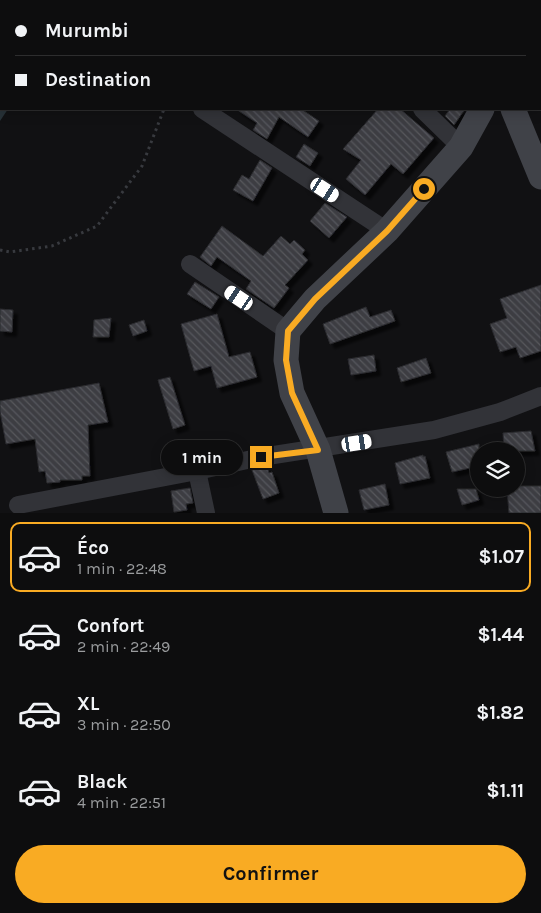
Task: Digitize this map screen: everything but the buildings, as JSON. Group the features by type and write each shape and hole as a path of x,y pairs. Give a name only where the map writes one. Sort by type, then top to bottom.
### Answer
{"street":[{"path":"204,110 387,231"},
{"path":"423,110 461,147"},
{"path":"336,513 318,450 292,393 286,360 288,331 315,299 387,231 461,147 481,110"},
{"path":"513,110 541,177"},
{"path":"190,264 288,331"},
{"path":"18,505 261,457 318,450 434,430 500,412 541,396"},
{"path":"197,471 206,513"}],"path":[{"path":"0,250 10,252 52,246 96,226 142,166 164,110"}],"shaded area":[{"path":"0,110 7,110 0,121"}],"route":[{"path":"261,457 318,450 292,393 286,360 288,331 315,299 387,231 424,189"}]}
